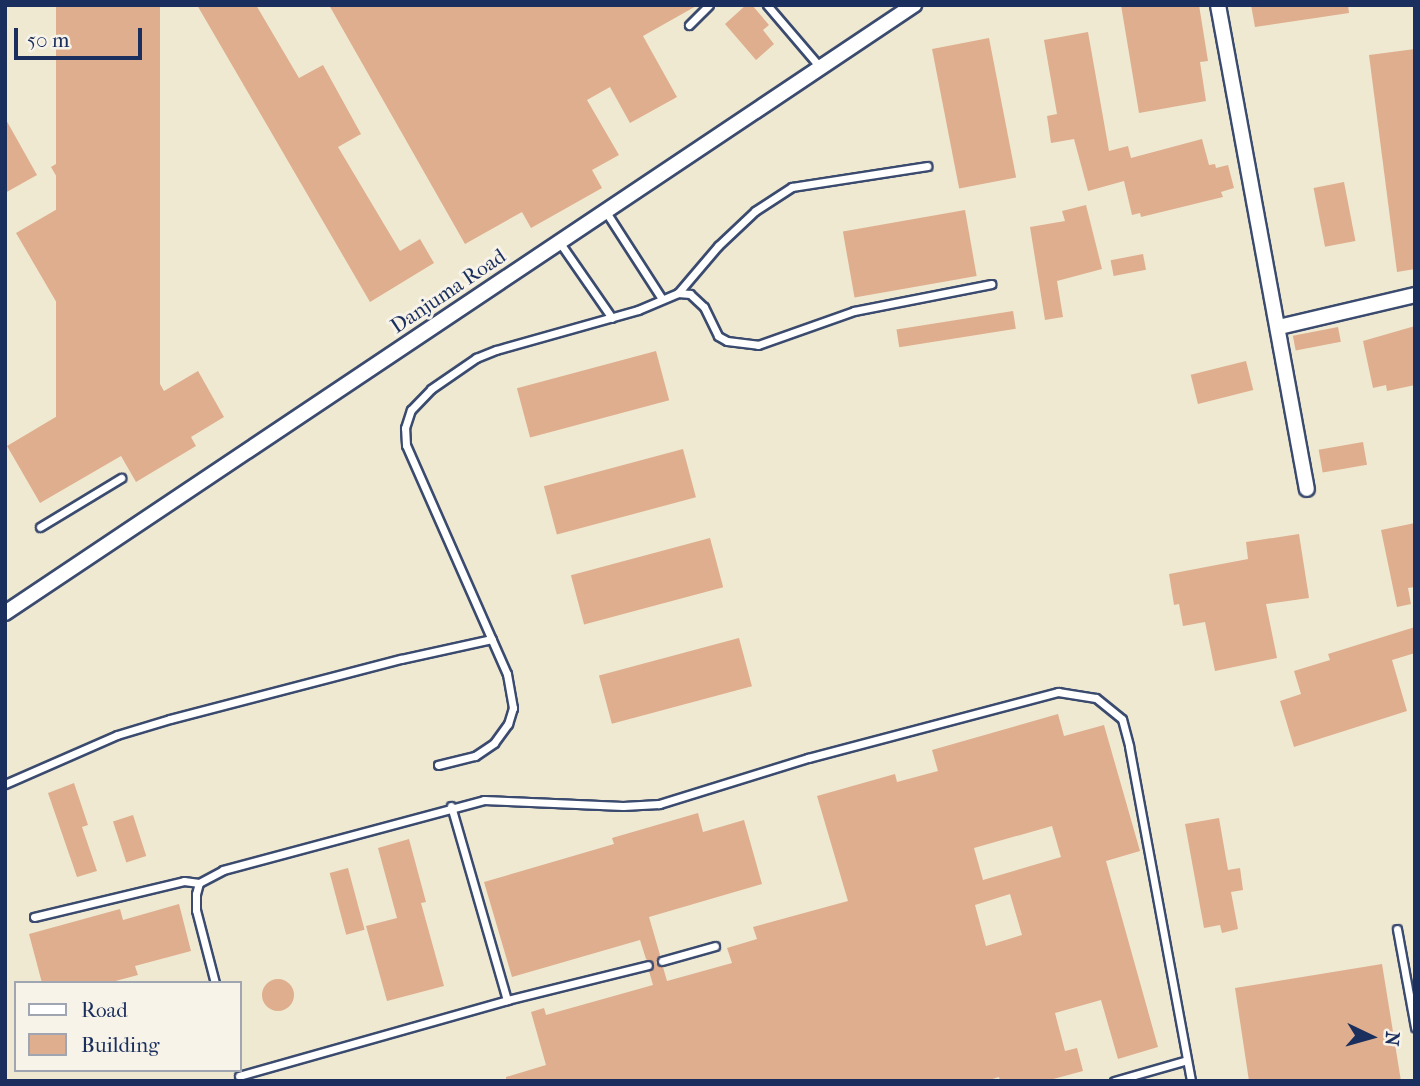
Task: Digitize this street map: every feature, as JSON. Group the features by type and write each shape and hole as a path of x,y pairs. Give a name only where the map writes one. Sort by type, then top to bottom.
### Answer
{"street":[{"name":"Danjuma Road","path":"5,613 914,5"},
{"path":"1218,5 1307,489"},
{"path":"1279,327 1415,295"}],"lane":[{"path":"689,25 709,5"},
{"path":"767,5 821,68"},
{"path":"438,765 475,755 494,743 508,724 513,708 513,692 492,639 413,467 406,445 405,428 411,411 431,388 476,358 611,318 678,292 718,246 755,211 792,187 927,166"},
{"path":"606,211 662,299"},
{"path":"560,242 611,318"},
{"path":"678,292 690,294 704,307 718,336 727,341 758,345 854,311 991,284"},
{"path":"40,527 121,478"},
{"path":"5,784 117,735 170,719 401,659 492,639"},
{"path":"34,917 184,881 199,883 223,870 451,806 484,800 623,806 659,804 808,758 1058,692 1096,698 1122,719 1191,1081"},
{"path":"451,806 507,1000"},
{"path":"199,883 196,910 214,981"},
{"path":"1397,929 1415,1027"},
{"path":"662,961 715,946"},
{"path":"239,1076 507,1000 648,965"},
{"path":"1114,1081 1187,1060"}],"building":[{"path":"56,5 160,5 160,421 56,421"},
{"path":"197,5 256,5 299,78 323,65 361,134 338,147 400,251 420,239 434,263 370,302"},
{"path":"329,5 698,5 643,36 677,97 630,123 610,87 587,100 619,155 592,170 602,188 531,228 522,212 465,244"},
{"path":"746,5 752,5 769,25 763,30 774,44 756,60 725,24"},
{"path":"1121,5 1199,5 1208,61 1200,62 1206,101 1139,113"},
{"path":"1251,5 1348,5 1349,13 1255,27"},
{"path":"1088,32 1109,151 1128,146 1131,158 1202,139 1209,165 1215,164 1216,168 1228,165 1234,188 1221,192 1223,197 1141,217 1140,213 1132,215 1124,181 1088,191 1074,139 1051,143 1047,116 1057,114 1044,40"},
{"path":"989,38 1016,177 959,188 932,49"},
{"path":"1415,49 1415,269 1397,272 1369,55"},
{"path":"5,118 37,175 5,193"},
{"path":"76,152 110,211 73,233 164,391 198,371 224,417 191,437 196,446 136,482 121,456 40,503 7,446 106,387 16,233 71,201 51,167"},
{"path":"1344,182 1355,241 1325,247 1314,188"},
{"path":"1086,205 1102,269 1057,281 1063,317 1045,320 1030,227 1065,221 1062,211"},
{"path":"965,210 977,276 855,298 843,232"},
{"path":"1143,254 1146,270 1114,276 1111,260"},
{"path":"1013,311 1016,329 899,347 896,329"},
{"path":"1415,326 1415,385 1387,391 1386,385 1373,388 1363,341"},
{"path":"1338,327 1341,342 1296,351 1293,336"},
{"path":"656,351 669,400 530,438 517,388"},
{"path":"1246,361 1253,390 1198,404 1191,375"},
{"path":"1363,442 1367,465 1323,472 1319,450"},
{"path":"683,449 696,497 557,535 544,486"},
{"path":"1415,523 1415,587 1408,588 1411,604 1397,607 1381,530"},
{"path":"1299,534 1309,598 1266,604 1277,658 1215,671 1205,622 1183,626 1179,604 1174,605 1169,574 1248,559 1246,542"},
{"path":"710,538 723,587 584,625 571,575"},
{"path":"1415,627 1415,653 1392,660 1407,711 1294,747 1280,701 1301,694 1294,671 1330,660 1328,654"},
{"path":"739,638 752,686 612,724 599,676"},
{"path":"1058,714 1064,736 1104,725 1140,851 1106,861 1158,1047 1118,1059 1101,1000 1055,1013 1065,1051 1077,1048 1083,1071 1046,1081 1000,1081 999,1077 986,1081 506,1081 506,1077 546,1065 531,1012 544,1008 546,1015 653,985 649,971 654,964 646,959 640,940 512,977 484,882 614,844 612,838 698,813 703,832 744,820 762,884 649,917 660,955 656,963 663,967 667,981 732,963 727,948 757,939 753,927 848,901 817,796 895,774 897,782 938,771 932,750","holes":["1052,826 1061,857 983,880 974,848","1010,894 1022,935 986,946 975,905"]},
{"path":"74,783 88,825 82,827 97,871 77,877 48,793"},
{"path":"133,815 146,856 126,862 113,821"},
{"path":"1219,818 1228,870 1240,868 1243,890 1231,892 1238,929 1222,933 1220,925 1204,928 1185,824"},
{"path":"409,839 426,902 421,903 444,986 387,1001 366,926 397,918 378,848"},
{"path":"348,868 365,930 346,935 330,873"},
{"path":"179,904 191,951 135,966 138,975 116,981 41,981 29,934 120,909 123,920"},
{"path":"1382,964 1401,1081 1249,1081 1235,988"},
{"path":"278,979 289,984 294,995 289,1006 278,1011 267,1006 262,995 267,984"}]}
